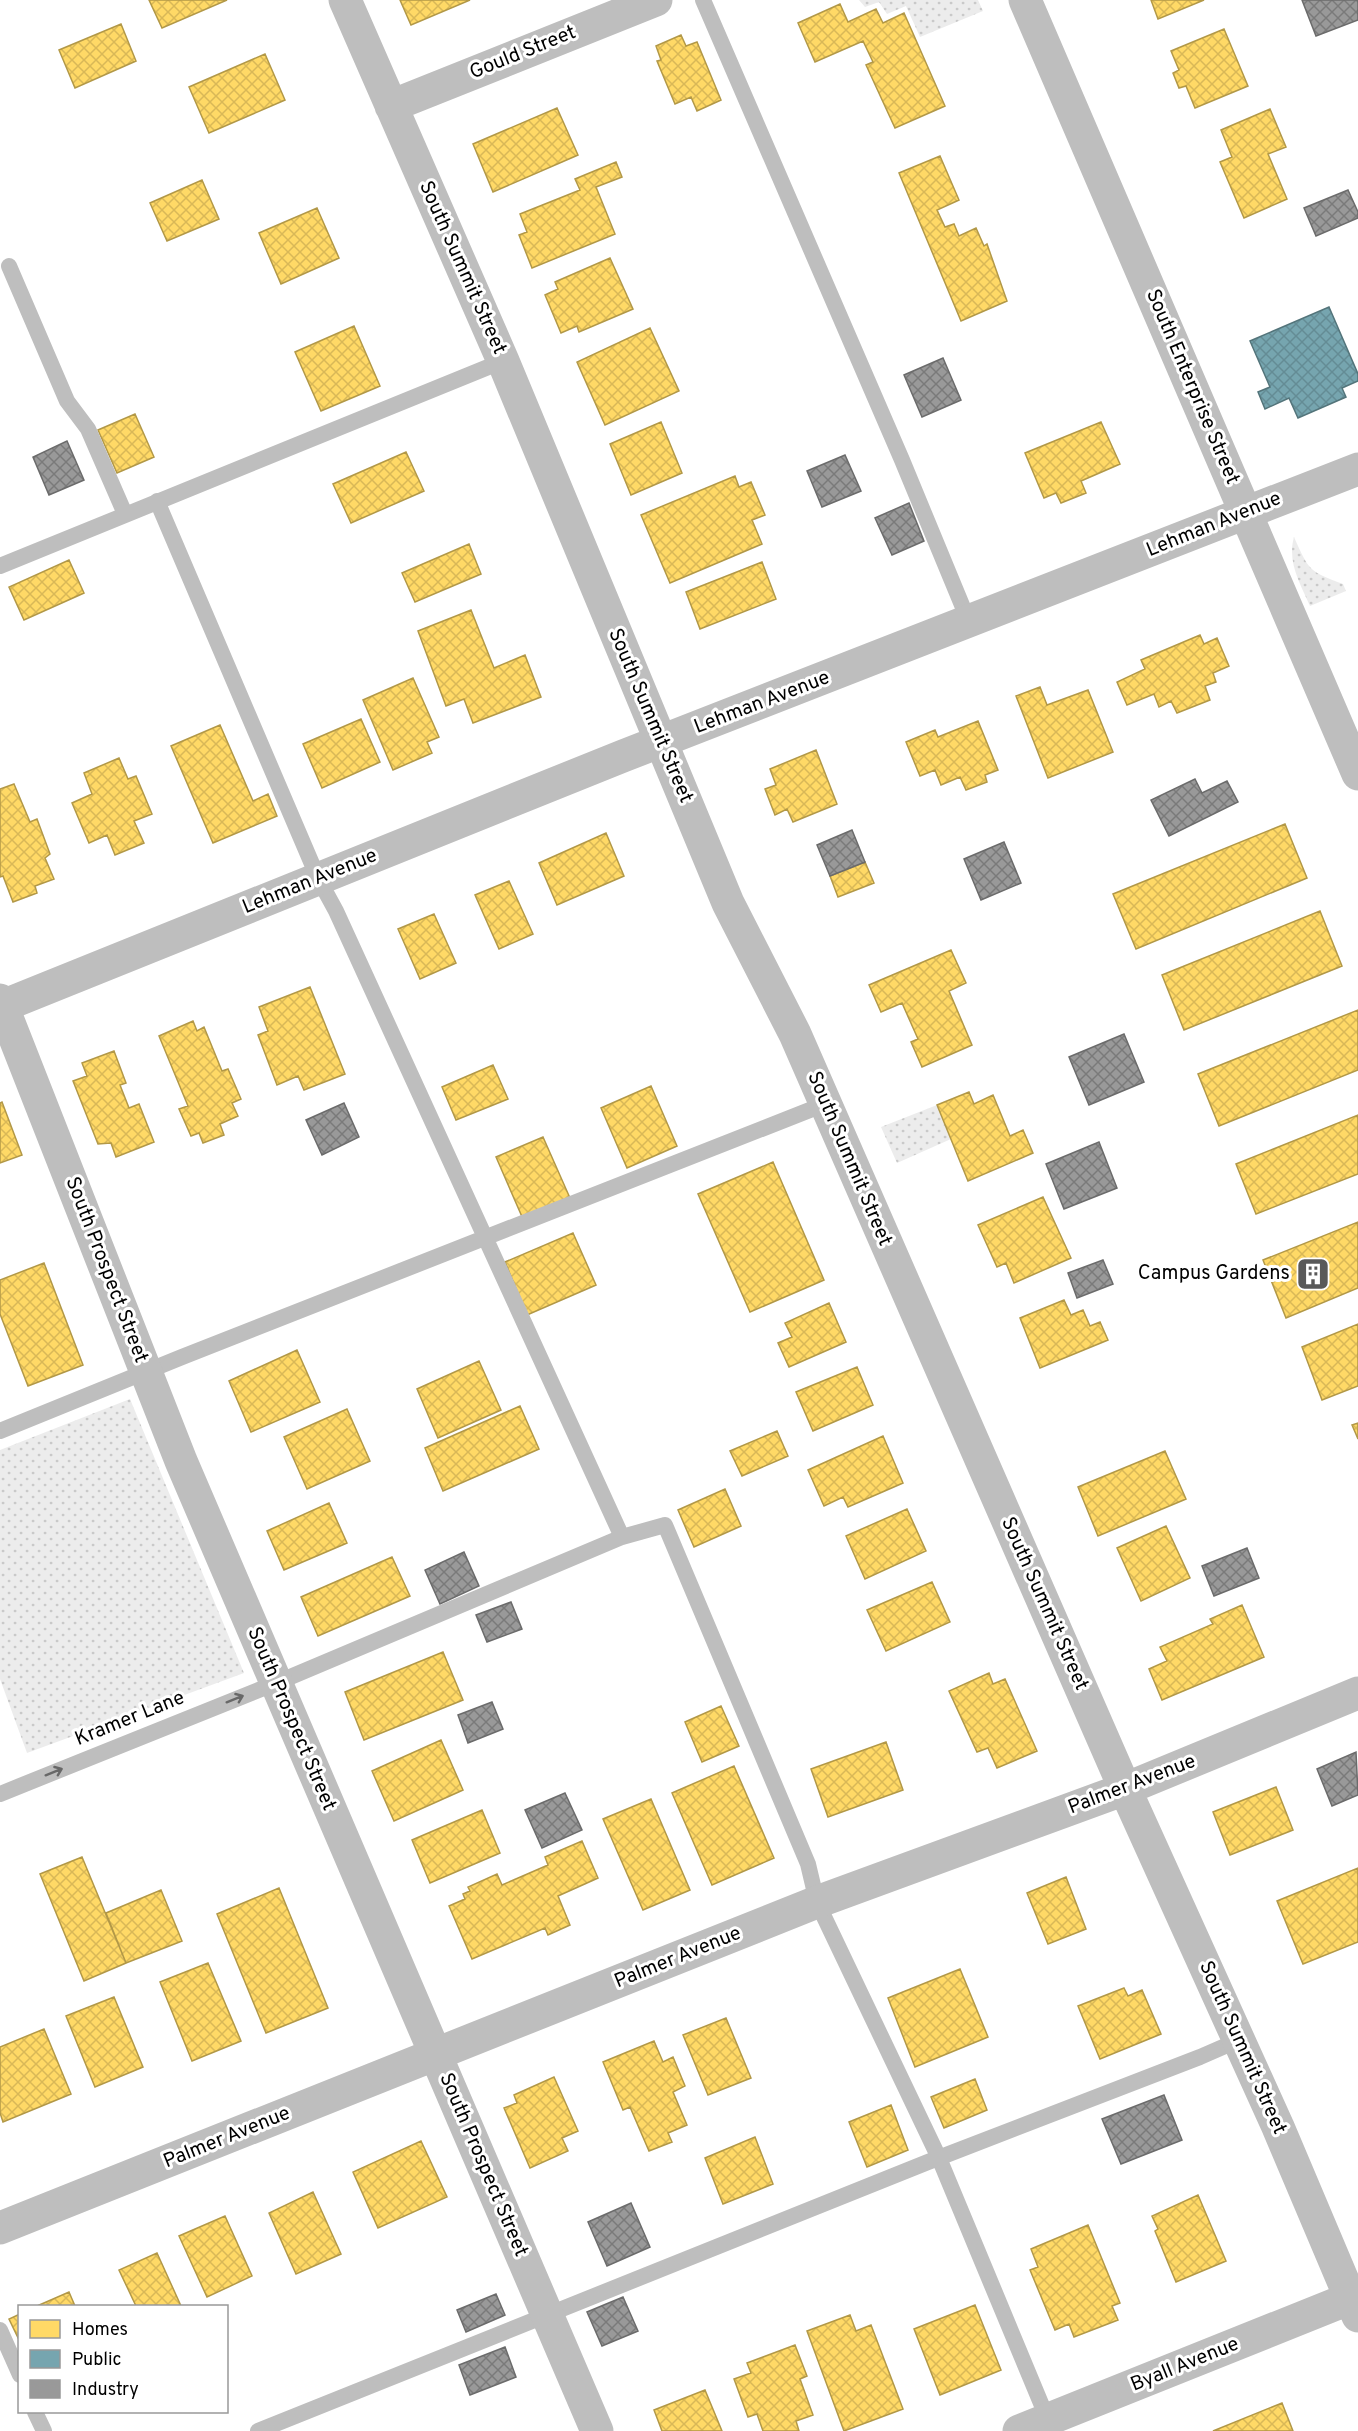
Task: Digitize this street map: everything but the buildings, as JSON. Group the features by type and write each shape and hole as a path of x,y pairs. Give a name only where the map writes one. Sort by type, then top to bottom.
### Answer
{"street":[{"name":"South Summit Street","path":"345,0 503,362 728,903 795,1034 1125,1789 1278,2127 1354,2307"},
{"name":"Gould Street","path":"391,106 656,0"},
{"name":"South Enterprise Street","path":"1025,0 1358,774"},
{"name":"Lehman Avenue","path":"1,1005 660,742 1358,469"},
{"name":"South Prospect Street","path":"1,1005 181,1461 597,2431"},
{"name":"Palmer Avenue","path":"0,2228 817,1902 1125,1789 1358,1693"},
{"name":"Byall Avenue","path":"1040,2427 1354,2307"}],"lane":[{"path":"704,0 902,460 969,622"},
{"path":"9,266 67,401 88,429 125,514"},
{"path":"0,566 503,362"},
{"path":"158,501 318,878 336,911 622,1537"},
{"path":"0,1431 146,1371 825,1104"},
{"name":"Kramer Lane","path":"0,1794 276,1683 622,1537 665,1525 807,1864 817,1902"},
{"path":"817,1902 939,2158 1040,2427"},
{"path":"258,2431 1239,2040"},
{"path":"0,2330 18,2370"},
{"path":"35,2413 44,2431"}],"shaded area":[{"path":"859,0 978,0 983,11 920,37 906,6 887,14 879,2 865,7"},
{"path":"1294,537 1311,568 1343,584 1346,591 1310,606 1293,564"},
{"path":"937,1105 951,1139 897,1163 881,1127"},
{"path":"130,1399 244,1673 27,1753 0,1679 0,1450"}],"place":[{"name":"Campus Gardens","path":"1313,1274"}]}
